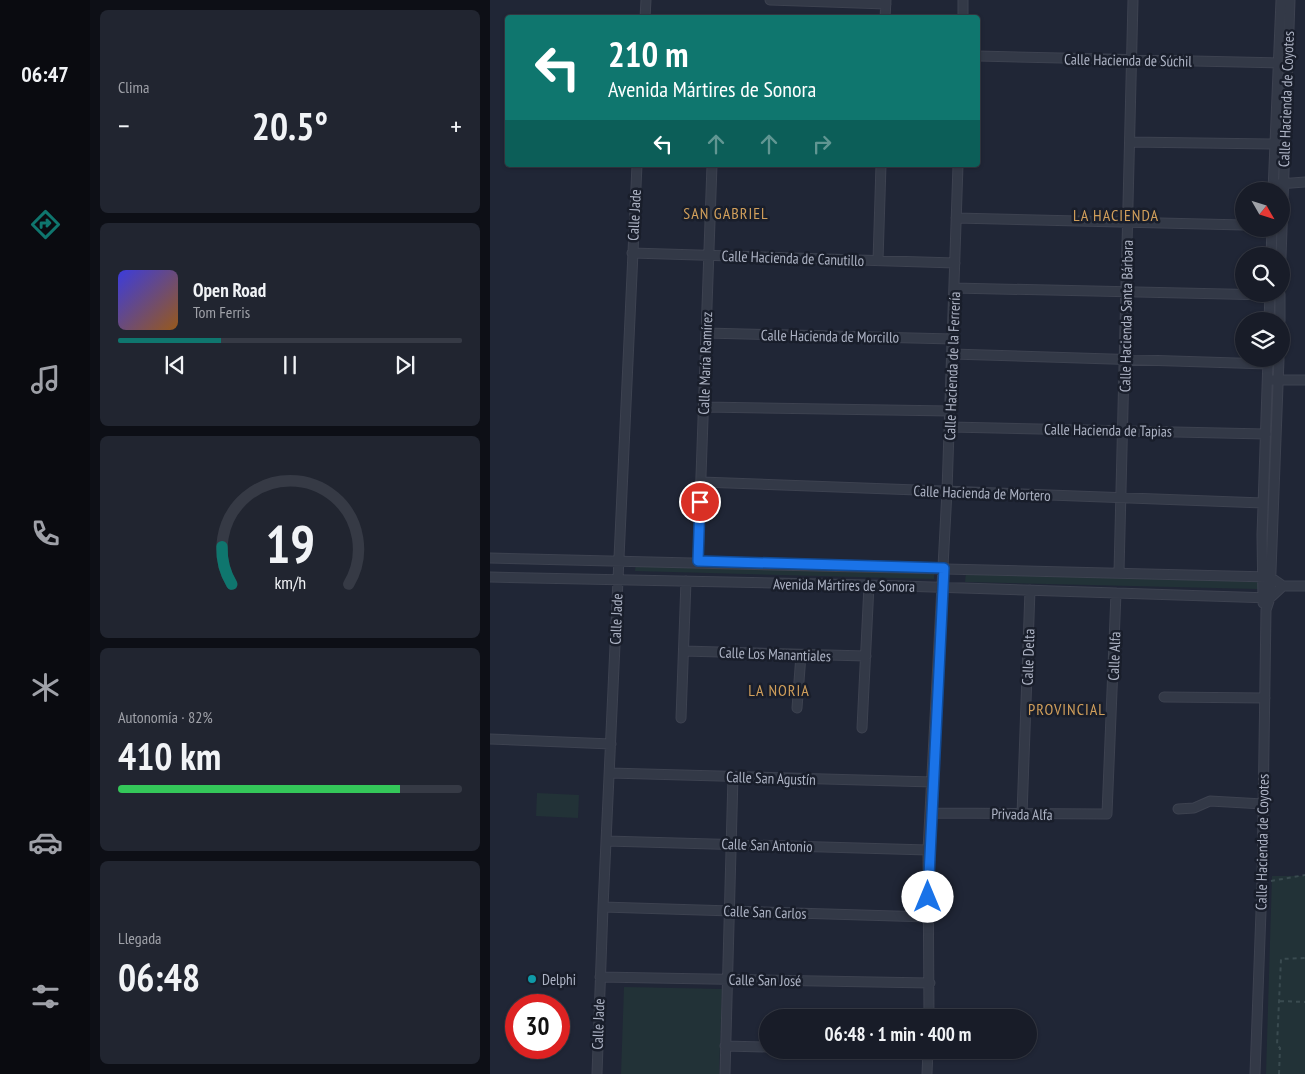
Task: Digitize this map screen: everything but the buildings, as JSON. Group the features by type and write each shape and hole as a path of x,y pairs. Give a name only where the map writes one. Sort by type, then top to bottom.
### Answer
{"street":[{"path":"645,15 646,0"},
{"path":"770,0 886,2 886,15"},
{"path":"963,15 964,0"},
{"name":"Calle Hacienda Santa Bárbara","path":"1119,572 1133,0"},
{"name":"Calle Hacienda de Coyotes","path":"1273,182 1280,0"},
{"name":"Calle Hacienda de Coyotes","path":"1283,182 1290,0"},
{"name":"Calle Hacienda de Súchil","path":"980,56 1278,63"},
{"path":"1130,142 1275,144"},
{"name":"Calle Jade","path":"598,1074 603,907 637,167"},
{"name":"Calle María Ramírez","path":"698,561 712,167"},
{"path":"878,261 881,167"},
{"name":"Calle Hacienda de la Ferrería","path":"929,1009 928,850 944,568 958,167"},
{"path":"1290,183 1305,182"},
{"path":"956,218 1235,226"},
{"name":"Calle Hacienda de Canutillo","path":"632,253 955,263"},
{"path":"954,288 1235,294"},
{"name":"Calle Hacienda de Morcillo","path":"706,333 953,339"},
{"path":"952,354 1124,360 1235,361"},
{"name":"Calle Hacienda de Coyotes","path":"1255,1074 1266,698 1266,576 1263,503 1268,367"},
{"name":"Calle Hacienda de Coyotes","path":"1266,576 1278,367"},
{"path":"1268,380 1305,380"},
{"path":"704,407 950,411"},
{"name":"Calle Hacienda de Tapias","path":"950,426 1266,434"},
{"name":"Calle Hacienda de Mortero","path":"701,482 1263,503"},
{"name":"Avenida Mártires de Sonora","path":"490,558 618,559 1266,576"},
{"path":"1266,576 1283,586 1305,586"},
{"name":"Avenida Mártires de Sonora","path":"490,577 943,587 1266,598"},
{"path":"682,718 686,581"},
{"path":"862,728 869,585"},
{"path":"1266,598 1283,586"},
{"name":"Calle Delta","path":"1022,815 1030,590"},
{"name":"Calle Alfa","path":"1109,810 1116,593"},
{"name":"Calle Los Manantiales","path":"684,651 866,656"},
{"path":"797,708 801,655"},
{"path":"1164,697 1266,698"},
{"path":"490,739 611,744"},
{"name":"Calle San Agustín","path":"610,772 933,782"},
{"path":"725,1074 733,776"},
{"path":"1178,809 1194,808 1210,801 1263,804"},
{"name":"Privada Alfa","path":"931,813 1105,815 1109,810"},
{"name":"Calle San Antonio","path":"606,841 928,850"},
{"name":"Calle San Carlos","path":"603,907 928,917"},
{"name":"Calle San José","path":"600,977 930,983"},
{"path":"725,1046 759,1047"},
{"path":"927,1074 928,1059"}],"path":[{"path":"1262,884 1305,875"},
{"path":"1279,1074 1280,1048 1278,1045 1281,959 1305,958"},
{"path":"1279,1001 1305,1002"}],"shaded area":[{"path":"636,562 934,569 934,579 635,571"},
{"path":"966,572 1258,580 1258,589 965,582"},
{"path":"537,793 579,795 578,818 536,816"},
{"path":"1272,876 1305,876 1305,1074 1266,1074"},
{"path":"624,987 722,989 719,1074 621,1074"}],"place":[{"name":"Delphi","path":"532,979"}],"district":[{"name":"SAN GABRIEL","path":"726,213"},
{"name":"LA HACIENDA","path":"1116,215"},
{"name":"LA NORIA","path":"779,690"},
{"name":"PROVINCIAL","path":"1067,709"}],"route":[{"path":"700,502 698,561 944,568 928,850 928,897"}]}
